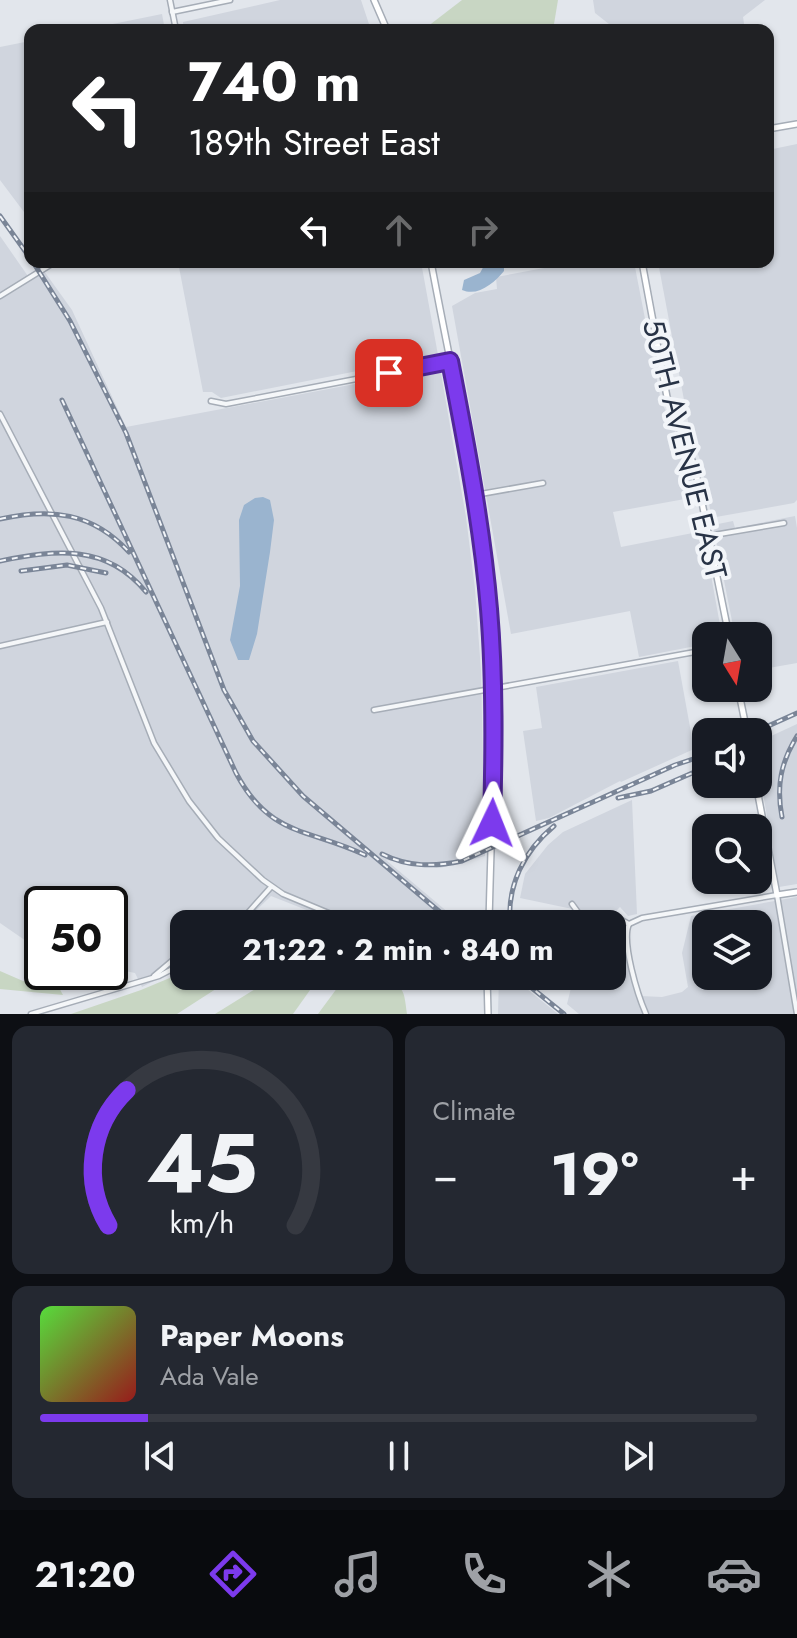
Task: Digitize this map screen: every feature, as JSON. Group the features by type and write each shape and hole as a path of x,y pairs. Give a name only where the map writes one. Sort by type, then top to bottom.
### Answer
{"main road":[{"path":"374,0 384,24"},
{"path":"774,128 797,124"},
{"path":"432,268 475,495 489,607 494,773 489,910"},
{"name":"50TH AVENUE EAST","path":"643,268 667,397 691,454 726,622"},
{"path":"759,798 777,895 797,892"},
{"path":"487,990 487,1014"}],"street":[{"path":"170,0 175,24"},
{"path":"172,12 230,0"},
{"path":"0,296 45,268"},
{"path":"211,401 226,404 450,361"},
{"path":"0,414 107,622 151,736 176,782 218,838 271,886 321,910"},
{"path":"475,495 543,483"},
{"path":"708,536 784,523"},
{"path":"0,646 107,622"},
{"path":"374,710 692,652"},
{"path":"250,910 271,886"},
{"path":"629,924 642,918 777,895 797,1014"},
{"path":"572,904 585,922 616,917 629,924"},
{"path":"629,924 627,937 638,994 646,1014"},
{"path":"152,978 170,963"},
{"path":"31,1014 152,978 170,970"}],"shaded area":[{"path":"280,0 361,0 369,24 183,24"},
{"path":"593,0 765,0 743,17 744,24 609,24 595,13"},
{"path":"162,14 164,24 113,24"},
{"path":"24,42 24,212 0,180 0,47"},
{"path":"797,144 797,500 716,517 711,514 701,462 691,437 659,268 774,268 774,149"},
{"path":"0,236 30,279 44,271 72,310 126,427 440,368 475,589 481,671 485,856 440,868 386,860 445,910 306,910 271,896 256,910 170,910 170,973 142,987 135,973 128,972 128,886 24,886 24,940 0,923"},
{"path":"179,268 422,268 438,355 221,398 212,392 203,392"},
{"path":"544,268 635,268 661,401 686,453 696,497 613,512 621,547 703,531 719,622 692,622 692,647 639,657 630,611 511,634 452,306 475,293 497,289 496,277"},
{"path":"795,516 797,663 772,667 772,622 732,622 713,525 733,521 735,528"},
{"path":"678,661 692,750 620,781 549,818 536,821 523,731 542,728 536,687"},
{"path":"797,724 797,884 779,887 772,846 772,814 767,814 764,798 772,798 772,736"},
{"path":"632,800 637,914 628,916 626,910 620,907 617,910 577,910 520,898 525,874 548,845 563,832"},
{"path":"797,897 797,1014 650,1014 641,996 662,997 682,992 688,987 682,953 692,916 692,990 772,990 772,910 724,910"},
{"path":"626,948 644,1014 579,1014 567,1004 570,990 626,990"},
{"path":"499,990 528,990 558,1014 498,1014"}],"green space":[{"path":"462,0 558,0 554,24 431,24"},
{"path":"0,971 24,981 24,990 60,990 63,995 0,989"},
{"path":"170,978 170,990 214,990 177,1014 71,1014"},
{"path":"254,990 310,990 293,1014 215,1014"},
{"path":"336,990 401,990 407,1014 318,1014"}],"water":[{"path":"483,268 504,268 491,284 480,290 462,290 464,280 480,273"},
{"path":"263,497 270,500 274,520 270,552 257,634 249,660 238,660 230,640 240,586 239,520 244,505"}],"railway":[{"path":"0,216 24,250"},
{"path":"37,268 70,321 126,433 224,690 253,741 303,796 437,910"},
{"path":"62,400 236,773 249,794 262,809 292,828 365,855"},
{"path":"0,519 36,514 70,516 100,528 129,552"},
{"path":"0,561 40,554 79,554 114,565 146,592"},
{"path":"21,571 67,565 106,573"},
{"path":"772,724 797,713"},
{"path":"782,817 781,775 797,736"},
{"path":"382,854 421,865 462,861 692,759"},
{"path":"618,798 651,791 692,773"},
{"path":"510,910 515,882 526,858 554,826"},
{"path":"534,990 564,1014"}],"route":[{"path":"389,373 450,361 475,495 489,607 494,732 492,823"}]}
